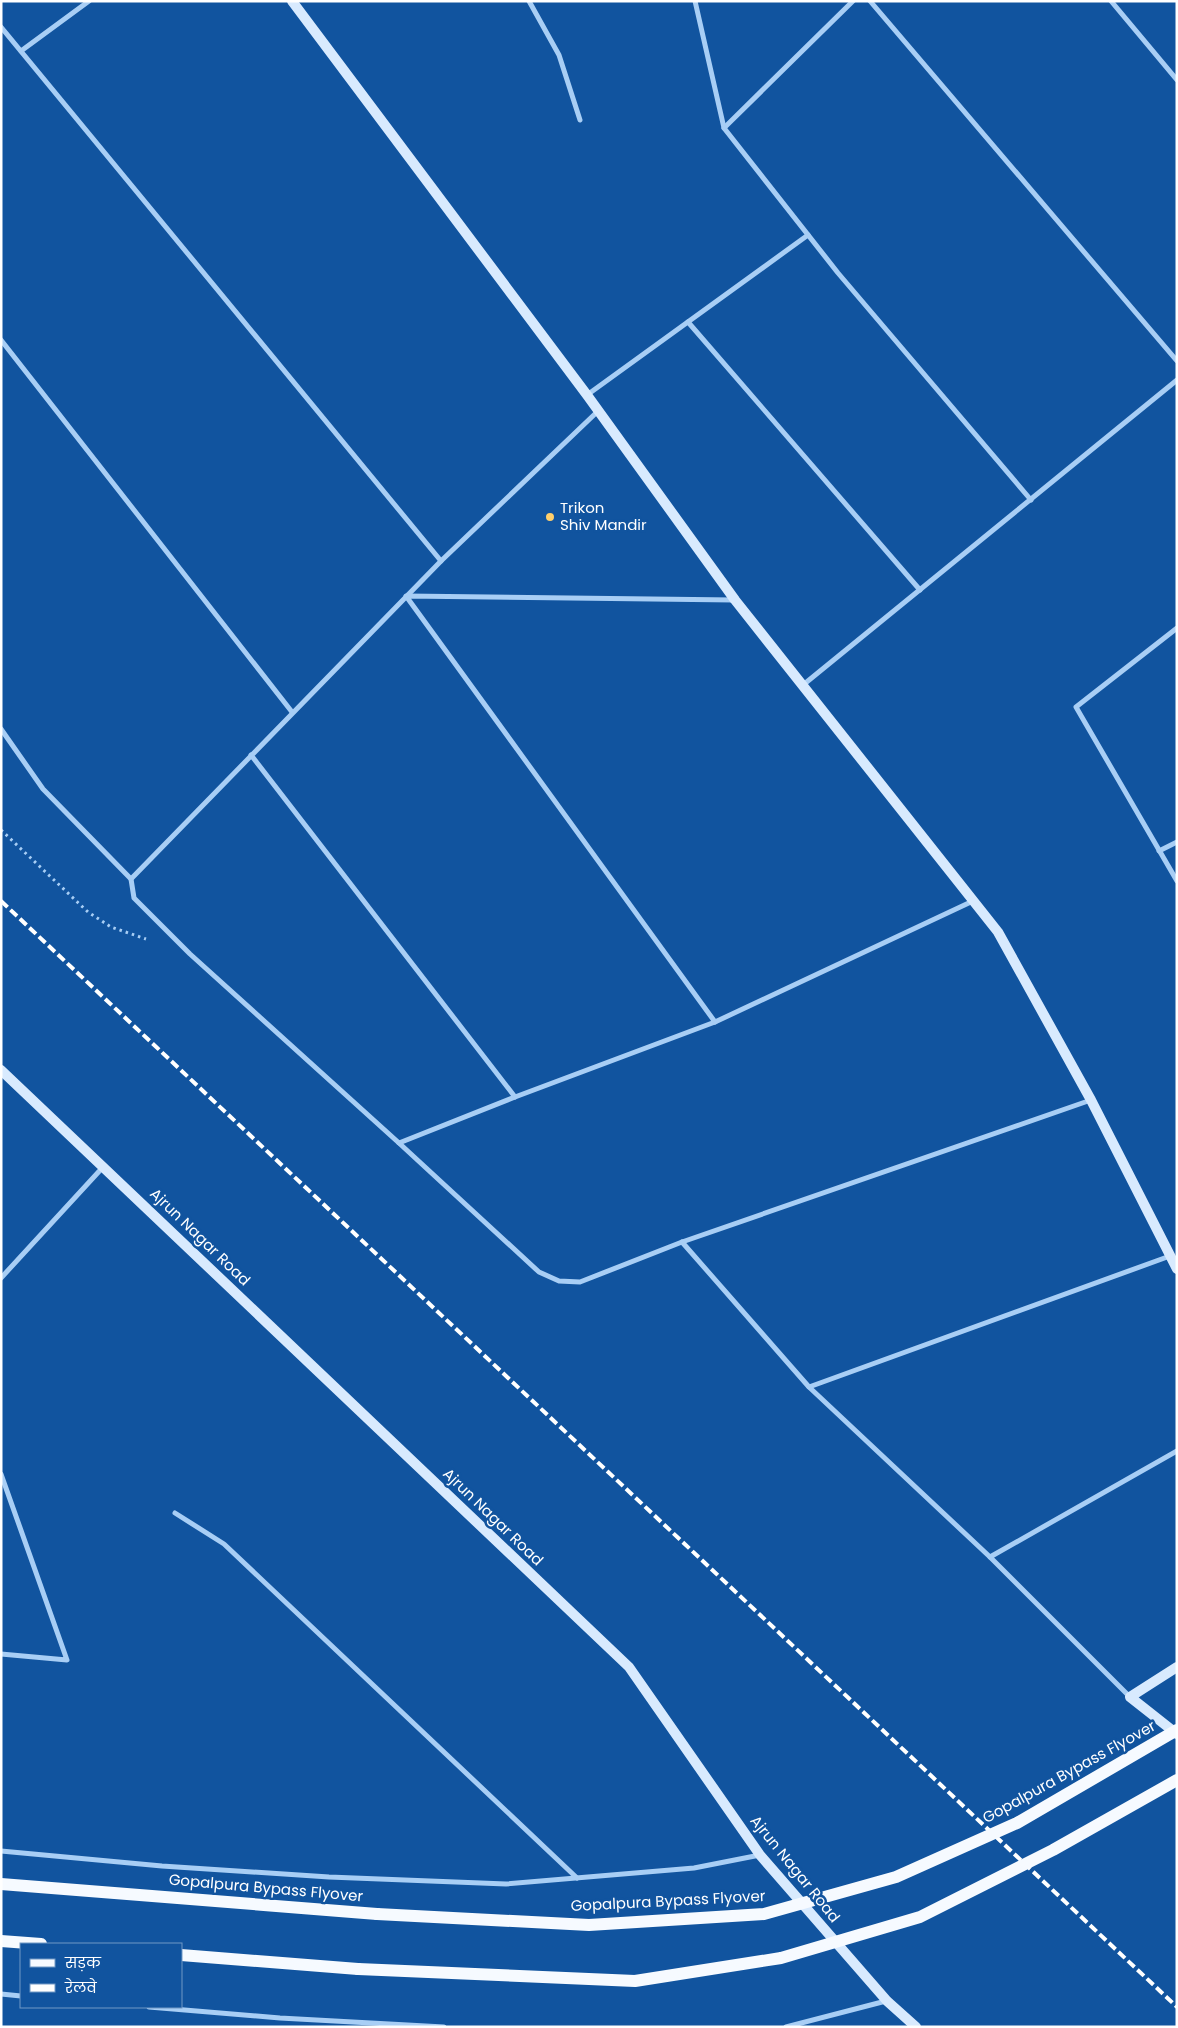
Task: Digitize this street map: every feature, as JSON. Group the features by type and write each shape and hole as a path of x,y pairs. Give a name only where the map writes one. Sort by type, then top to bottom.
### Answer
{"main road":[{"name":"Gopalpura Bypass Flyover","path":"1,1884 377,1914 589,1925 764,1914 905,1873 1017,1823 1177,1732"},
{"path":"182,1955 358,1969 635,1981 781,1958 920,1917 1053,1850 1177,1780"},
{"path":"1,1941 28,1943"}],"street":[{"path":"21,51 89,1"},
{"path":"292,1 586,396 735,600 998,932 1091,1100 1177,1269"},
{"path":"529,1 559,54 580,120"},
{"path":"696,1 724,128 838,273 1031,500"},
{"path":"724,128 853,1"},
{"path":"870,1 1177,361"},
{"path":"1111,1 1177,80"},
{"path":"1,27 441,561"},
{"path":"586,396 808,234"},
{"path":"688,322 920,590"},
{"path":"1,340 292,712"},
{"path":"802,685 1177,380"},
{"path":"131,879 406,596 597,412"},
{"path":"406,596 735,600"},
{"path":"406,596 715,1022"},
{"path":"1177,628 1076,707 1177,881"},
{"path":"1,729 43,789 131,879 134,898 190,954 539,1272 559,1281 580,1282 682,1242 1091,1100"},
{"path":"251,755 515,1097"},
{"path":"1159,851 1177,842"},
{"path":"399,1143 715,1022 973,901"},
{"name":"Ajrun Nagar Road","path":"1,1070 629,1667 760,1856 887,2001 916,2027"},
{"path":"1,1278 104,1166"},
{"path":"682,1242 809,1387 990,1557 1130,1697 1177,1732"},
{"path":"809,1387 1170,1256"},
{"path":"990,1557 1177,1451"},
{"path":"1,1474 67,1660 1,1654"},
{"path":"176,1512 224,1544 577,1878"},
{"path":"1130,1697 1177,1667"},
{"path":"1,1850 162,1866 338,1877 506,1884 694,1868 760,1856"},
{"path":"1,1994 20,1996"},
{"path":"786,2027 887,2001"},
{"path":"161,2008 380,2026 444,2027"}],"path":[{"path":"1,830 88,912 111,927 190,954"}],"railway":[{"path":"1,901 1177,2007"}],"place":[{"name":"Trikon Shiv Mandir","path":"550,517"}]}
